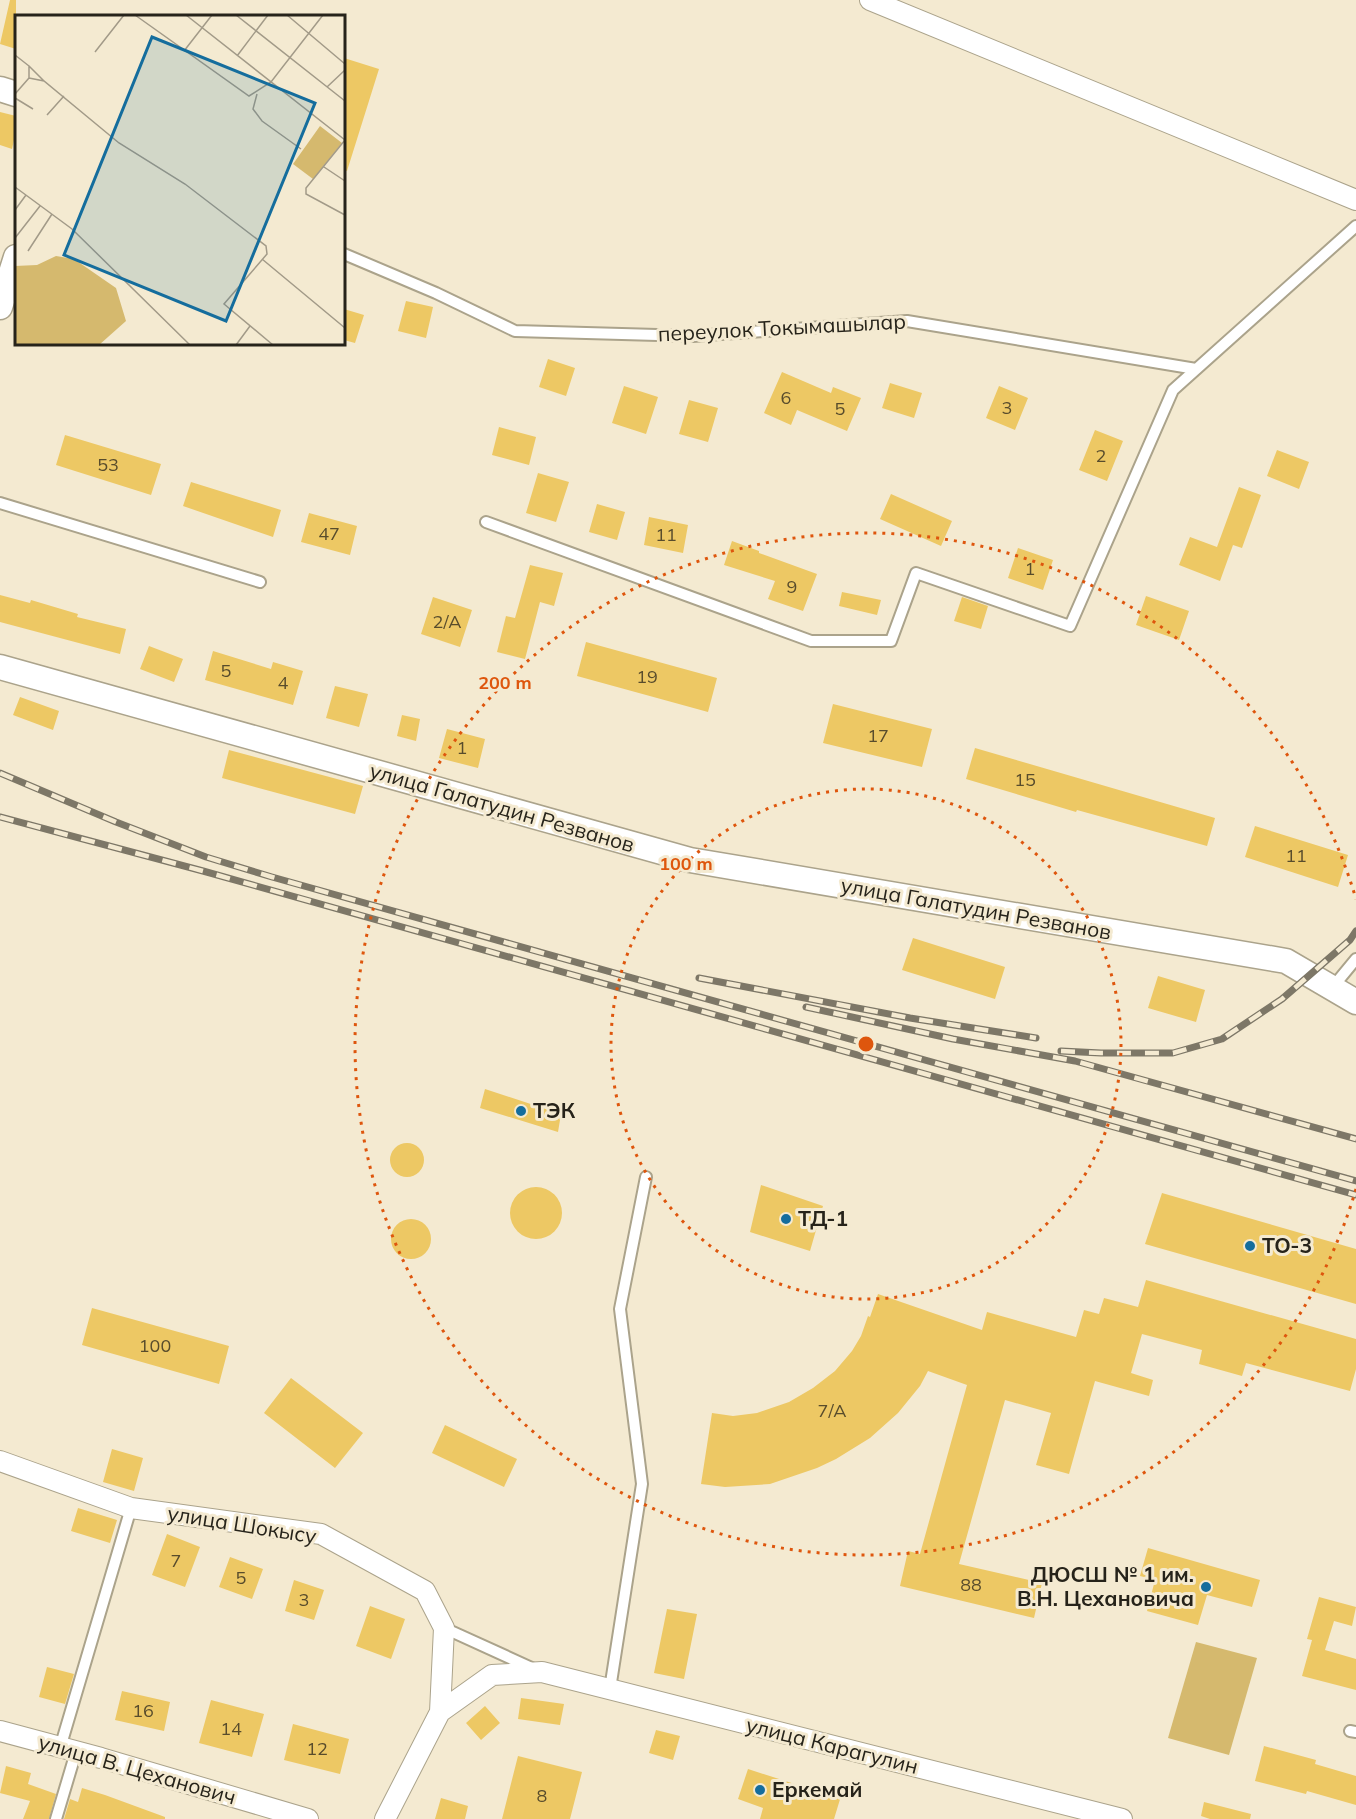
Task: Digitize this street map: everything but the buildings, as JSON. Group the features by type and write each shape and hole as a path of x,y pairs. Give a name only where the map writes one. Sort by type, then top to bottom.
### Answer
{"street":[{"path":"870,0 1356,200"},
{"path":"0,89 15,94"},
{"path":"0,307 15,260"},
{"name":"улица Галатудин Резванов","path":"0,667 690,860 1286,961 1356,1002"},
{"name":"улица Шокысу","path":"0,1461 131,1508 321,1534 425,1591 444,1629 440,1712"},
{"name":"улица Карагулин","path":"440,1712 492,1675 542,1672 1087,1815 1122,1819"},
{"path":"385,1819 440,1712"},
{"name":"улица В. Цеханович","path":"0,1731 308,1819"}],"lane":[{"path":"486,522 811,641 891,641 916,573 1070,626 1173,390 1356,226"},
{"name":"переулок Токымашылар","path":"345,254 436,293 515,331 693,336 907,321 1196,369"},
{"path":"0,503 260,582"},
{"path":"1332,988 1356,959"},
{"path":"610,1689 642,1484 620,1309 646,1177"},
{"path":"56,1819 68,1750 131,1508"},
{"path":"444,1629 542,1672"}],"shaded area":[{"path":"1196,1642 1257,1658 1229,1755 1168,1738"}],"railway":[{"path":"0,773 206,857 272,877 1356,1181"},
{"path":"0,817 203,871 1356,1195"},
{"path":"1061,1051 1173,1053 1222,1039 1282,999 1350,940 1356,931"},
{"path":"699,978 910,1018 1036,1038"},
{"path":"806,1007 953,1039 1075,1061 1356,1139"}],"place":[{"name":"ТЭК","path":"521,1111"},
{"name":"ТД-1","path":"786,1219"},
{"name":"ТО-3","path":"1250,1246"},
{"name":"ДЮСШ № 1 им. В.Н. Цехановича","path":"1206,1587"},
{"name":"Еркемай","path":"760,1790"}]}
